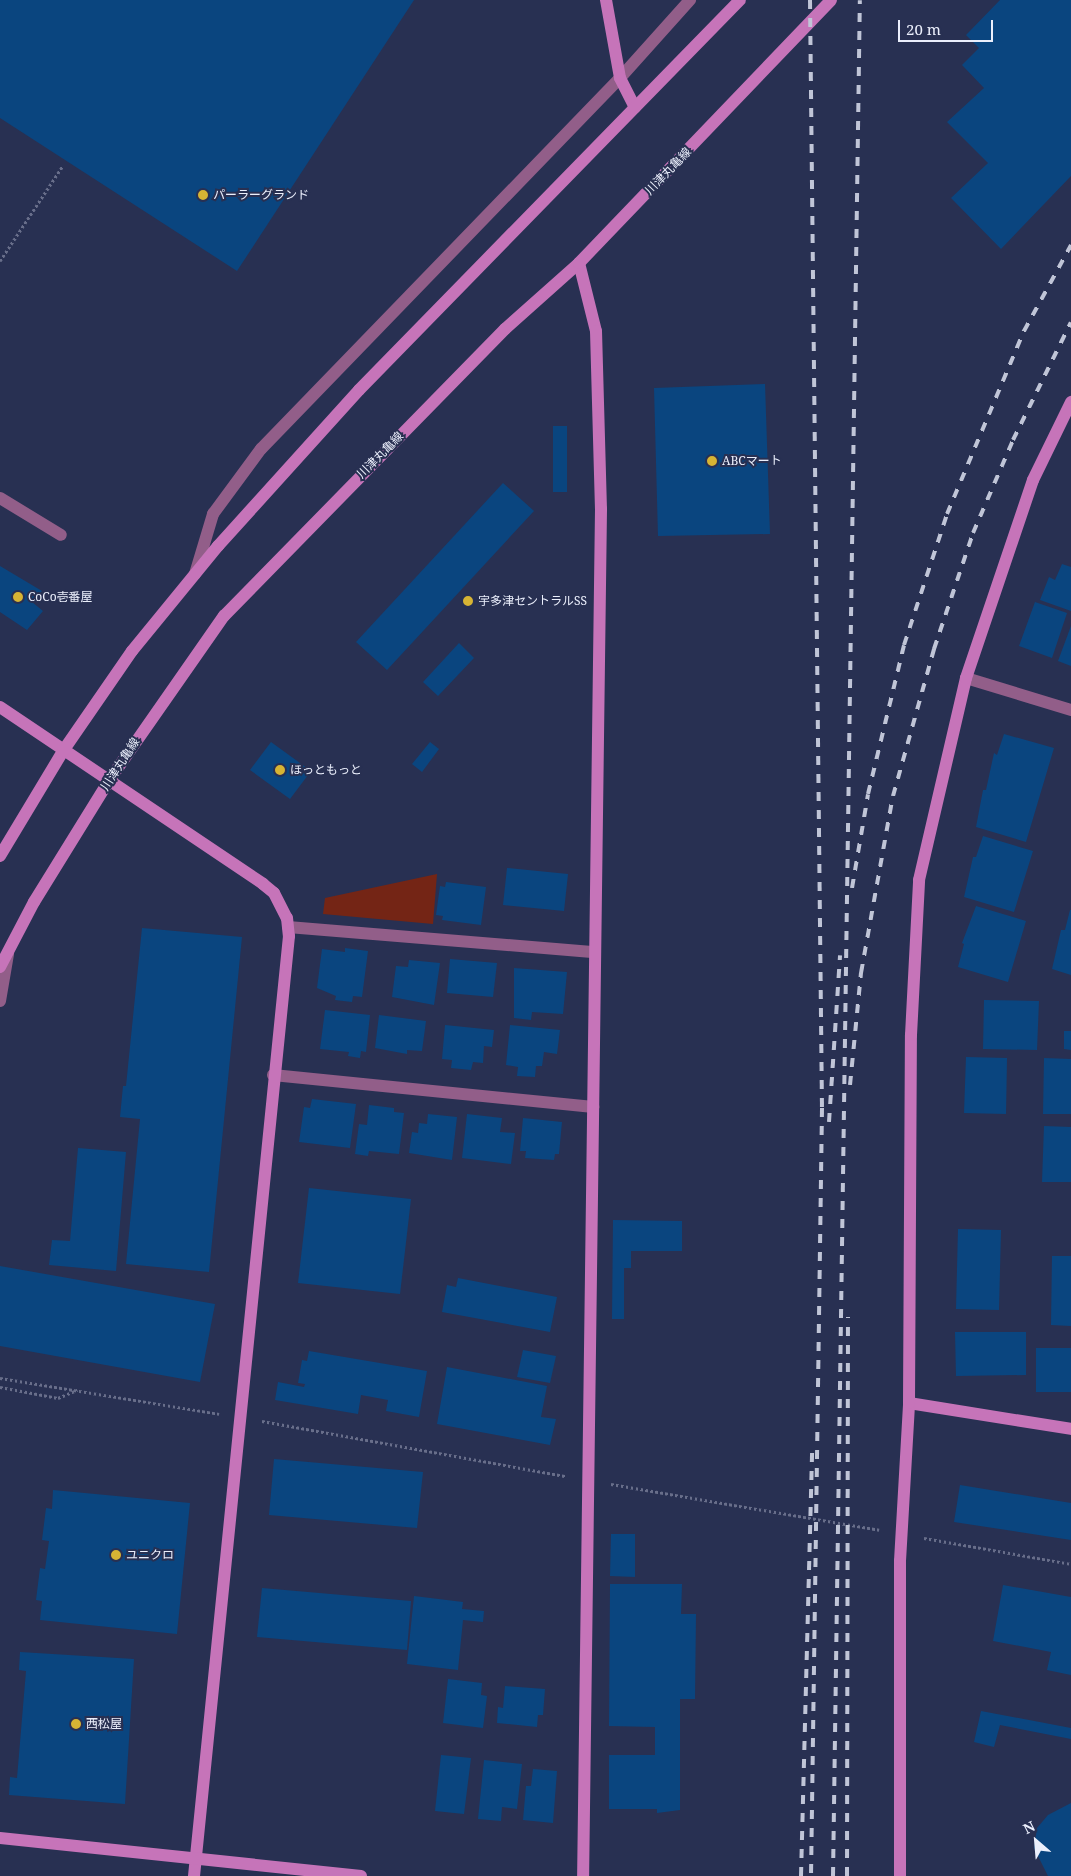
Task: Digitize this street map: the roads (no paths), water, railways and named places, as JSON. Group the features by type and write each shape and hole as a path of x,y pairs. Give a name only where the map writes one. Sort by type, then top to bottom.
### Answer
{"street":[{"path":"606,0 620,78 635,107"},
{"path":"195,574 213,514 260,449 620,78 690,0"},
{"path":"0,856 63,751 132,651 195,574 352,397 740,0"},
{"name":"川津丸亀線","path":"0,967 108,782 224,616 505,329 579,263 831,0"},
{"path":"579,263 596,332 601,509 582,1876"},
{"path":"900,1876 901,1534 909,1403 911,1035 919,880 966,678 1032,480 1071,402"},
{"path":"0,498 61,536"},
{"path":"966,678 1071,710"},
{"path":"0,707 108,782 263,884 280,904 288,927 194,1876"},
{"path":"288,927 595,952"},
{"path":"0,1001 8,952"},
{"path":"273,1075 593,1107"},
{"path":"909,1403 1071,1429"},
{"path":"0,1838 361,1876"}],"railway":[{"path":"810,0 822,1108 811,1876"},
{"path":"833,1876 860,0"},
{"path":"852,888 868,794 904,645 947,514 1024,331 1071,245"},
{"path":"850,1085 861,973 893,796 934,649 973,533 1013,440 1071,322"},
{"path":"829,1122 840,955"},
{"path":"847,1876 848,1317"},
{"path":"801,1876 812,1451"}],"place":[{"name":"パーラーグランド","path":"203,195"},
{"name":"ABCマート","path":"712,461"},
{"name":"CoCo壱番屋","path":"18,597"},
{"name":"宇多津セントラルSS","path":"468,601"},
{"name":"ほっともっと","path":"280,770"},
{"name":"ユニクロ","path":"116,1555"},
{"name":"西松屋","path":"76,1724"}]}
